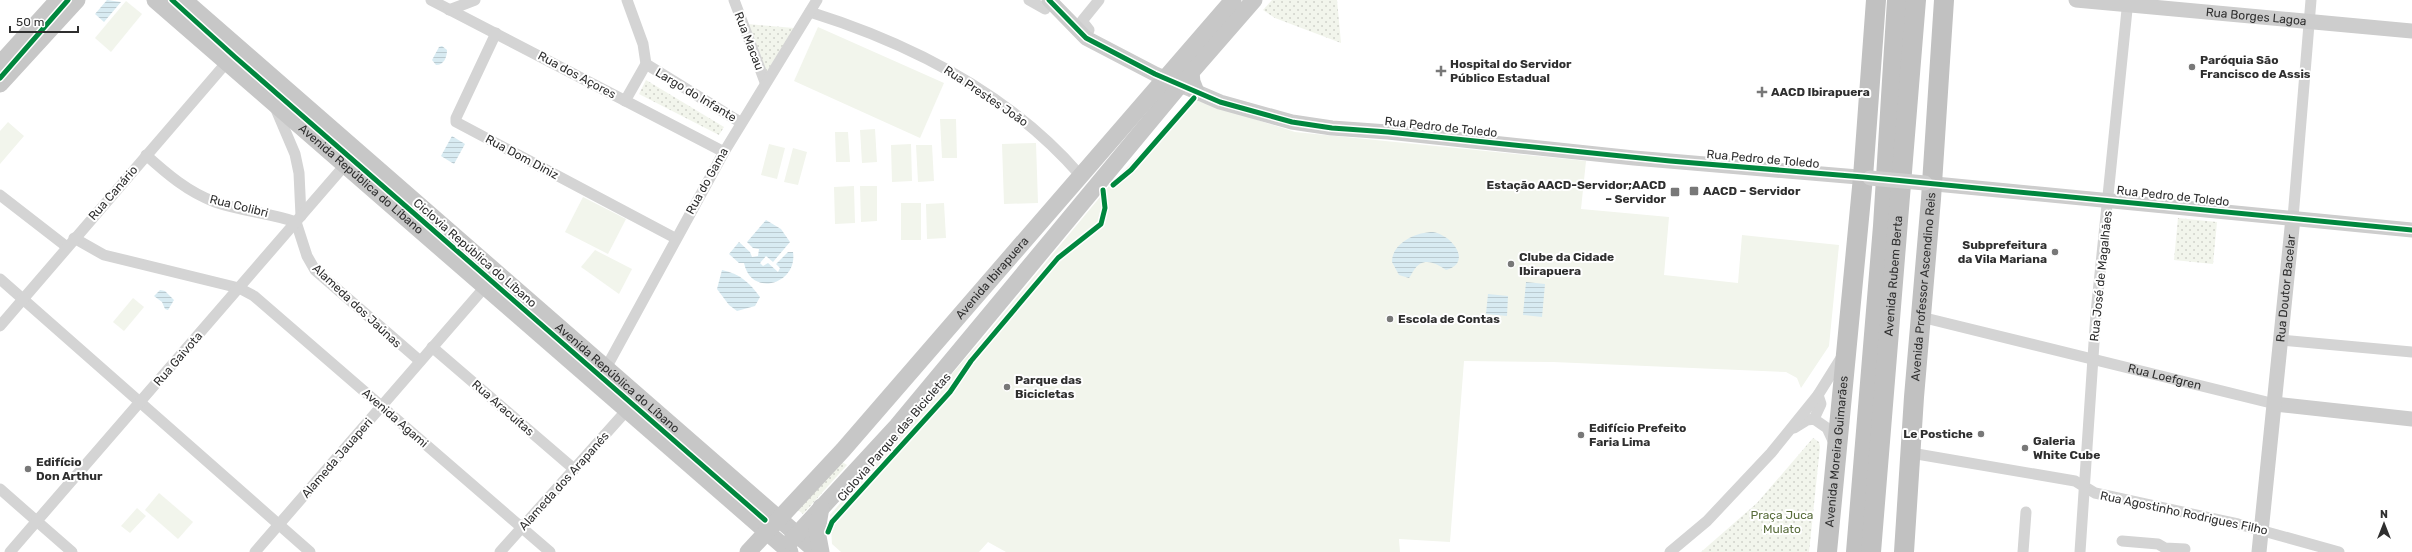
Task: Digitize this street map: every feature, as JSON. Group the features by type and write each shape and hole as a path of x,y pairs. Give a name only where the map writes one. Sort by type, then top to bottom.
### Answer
{"highway":[{"path":"1845,351 1866,178 1876,0"},
{"name":"Avenida Rubem Berta","path":"1857,544 1883,226 1898,0"},
{"name":"Avenida Rubem Berta","path":"1872,552 1889,356 1916,0"},
{"name":"Avenida Professor Ascendino Reis","path":"1911,453 1929,184 1944,0"},
{"name":"Avenida Moreira Guimarães","path":"1827,552 1845,351"},
{"path":"1884,552 1892,392 1889,356"},
{"path":"1836,447 1857,544"},
{"path":"1904,552 1911,453"}],"main road":[{"path":"0,64 58,0"},
{"path":"0,84 78,0"},
{"name":"Avenida República do Líbano","path":"155,0 486,286 786,551"},
{"name":"Avenida República do Líbano","path":"184,0 817,552"},
{"name":"Avenida Ibirapuera","path":"786,551 797,535 821,507 897,426 1179,77 1233,0"},
{"name":"Avenida Ibirapuera","path":"748,552 849,444 1080,175 1254,0"},
{"path":"227,62 235,57 241,58 292,95"},
{"path":"1179,77 1192,82 1196,92"},
{"path":"627,410 630,407 638,408 666,420"},
{"path":"821,507 817,531 821,552"}],"street":[{"name":"Rua dos Açores","path":"431,0 444,5 724,152"},
{"path":"444,5 475,0"},
{"path":"627,0 643,44 646,64"},
{"name":"Rua Macau","path":"734,0 765,82"},
{"name":"Rua do Gama","path":"606,368 675,238 740,122 817,0"},
{"path":"1030,0 1046,3 1083,26 1179,77"},
{"path":"1083,26 1099,0"},
{"name":"Rua Borges Lagoa","path":"2076,0 2128,2 2412,31"},
{"name":"Rua Doutor Bacelar","path":"2259,552 2293,218 2311,0"},
{"name":"Rua José de Magalhães","path":"2080,552 2093,359 2128,2"},
{"name":"Rua Prestes João","path":"810,12 880,36 934,61 969,81 1039,132 1080,175"},
{"name":"Rua Dom Diniz","path":"496,32 456,118 456,122 675,238"},
{"name":"Rua Canário","path":"0,326 227,62"},
{"name":"Largo do Infante","path":"625,101 646,64 740,122"},
{"name":"Rua Pedro de Toledo","path":"1196,92 1220,102 1264,115 1332,128 2108,200 2412,230"},
{"path":"273,102 295,154 299,173 299,219"},
{"name":"Rua Colibri","path":"146,155 169,176 199,195 215,202 299,219"},
{"name":"Rua Gaivota","path":"10,552 345,165"},
{"name":"Avenida Agami","path":"0,195 71,243 104,255 239,288 257,299 550,552"},
{"name":"Alameda dos Jaúnas","path":"299,219 307,256 315,270 420,362"},
{"name":"Alameda Jauaperi","path":"255,552 497,273"},
{"path":"0,279 310,552"},
{"name":"Rua Loefgren","path":"1921,318 2275,404 2412,419"},
{"path":"2281,340 2412,352"},
{"name":"Rua Aracuítas","path":"432,347 574,469"},
{"path":"1670,552 1707,522 1783,437 1818,394 1845,351"},
{"path":"1783,437 1800,424 1814,419 1821,404 1818,394"},
{"path":"1811,403 1814,419 1827,428 1836,447"},
{"name":"Alameda dos Arapanés","path":"500,552 627,410"},
{"name":"Rua Agostinho Rodrigues Filho","path":"1911,453 2075,481 2094,493 2261,529 2340,552"},
{"path":"0,489 72,552"},
{"path":"2023,552 2026,512"},
{"path":"2122,541 2158,544 2165,550 2185,549"}],"green space":[{"path":"1272,0 1337,0 1341,43 1275,18 1263,10"},
{"path":"126,1 142,14 111,52 95,38"},
{"path":"748,24 794,28 766,73"},
{"path":"818,27 944,83 920,138 794,81"},
{"path":"646,80 724,127 719,135 639,94"},
{"path":"1192,99 1295,132 1586,161 1581,209 1669,217 1664,275 1738,283 1742,235 1839,245 1829,346 1801,388 1797,378 1786,372 1553,362 1464,361 1450,542 1399,539 1400,552 1006,552 988,542 979,552 841,552 832,544 830,515 984,337 1110,185"},
{"path":"940,119 956,119 957,158 942,158"},
{"path":"8,122 24,136 0,164 0,131"},
{"path":"875,129 877,162 862,163 860,130"},
{"path":"835,132 848,132 850,162 836,162"},
{"path":"1036,143 1038,203 1004,204 1002,144"},
{"path":"769,144 785,148 777,179 761,175"},
{"path":"911,144 912,181 892,182 891,145"},
{"path":"916,145 932,145 934,181 918,182"},
{"path":"793,148 807,152 798,185 784,182"},
{"path":"854,186 855,223 835,224 834,187"},
{"path":"860,186 877,186 877,221 861,222"},
{"path":"583,197 626,219 608,254 565,232"},
{"path":"901,203 921,203 921,240 901,240"},
{"path":"944,203 946,238 927,239 926,204"},
{"path":"2178,218 2217,222 2213,264 2174,260"},
{"path":"595,250 632,269 619,294 581,267"},
{"path":"133,298 144,307 124,331 113,322"},
{"name":"Praça Juca Mulato","path":"1813,438 1819,442 1820,447 1809,552 1701,552 1757,503"},
{"path":"842,462 847,465 803,514 798,510"},
{"path":"159,493 193,522 178,539 145,510"},
{"path":"137,508 146,516 130,533 121,526"}],"shaded area":[{"path":"107,0 121,2 104,22 95,14"},
{"path":"442,46 447,50 446,58 441,64 436,65 432,60 439,47"},
{"path":"452,136 465,144 454,164 441,156"},
{"path":"766,220 781,229 790,242 773,262 766,256 760,263 763,266 768,263 778,272 780,268 776,264 788,252 793,252 793,263 788,272 782,279 773,283 755,281 748,274 744,263 739,263 729,254 739,242 750,252 752,257 758,256 759,249 753,248 747,242"},
{"path":"1433,232 1441,234 1453,244 1459,256 1458,262 1454,267 1446,270 1434,263 1425,262 1421,263 1414,270 1409,278 1399,275 1392,262 1396,249 1400,244 1413,236"},
{"path":"722,270 739,276 752,287 760,297 755,306 737,311 729,305 717,289"},
{"path":"1526,282 1545,284 1542,317 1523,315"},
{"path":"160,290 165,291 174,300 168,310 165,309 162,302 154,296"},
{"path":"1488,294 1508,296 1507,316 1486,314"}],"cycle path":[{"path":"0,78 68,0"},
{"name":"Ciclovia República do Líbano","path":"172,0 235,57 765,520"},
{"path":"1049,0 1086,38 1155,74 1220,102 1292,122 1332,128 1388,132 1670,161 1863,177 2412,230"},
{"path":"1113,185 1131,170 1194,98"},
{"name":"Ciclovia Parque das Bicicletas","path":"828,532 832,522 950,392 971,361 1058,258 1101,224 1105,208 1103,190"}],"place":[{"name":"Paróquia São Francisco de Assis","path":"2192,67"},
{"name":"Hospital do Servidor Público Estadual","path":"1441,71"},
{"name":"AACD Ibirapuera","path":"1762,92"},
{"name":"AACD – Servidor","path":"1694,191"},
{"name":"Estação AACD-Servidor;AACD – Servidor","path":"1675,192"},
{"name":"Subprefeitura da Vila Mariana","path":"2055,252"},
{"name":"Clube da Cidade Ibirapuera","path":"1511,264"},
{"name":"Escola de Contas","path":"1390,319"},
{"name":"Parque das Bicicletas","path":"1007,387"},
{"name":"Le Postiche","path":"1981,434"},
{"name":"Edifício Prefeito Faria Lima","path":"1581,435"},
{"name":"Galeria White Cube","path":"2025,448"},
{"name":"Edifício Don Arthur","path":"28,469"}]}
